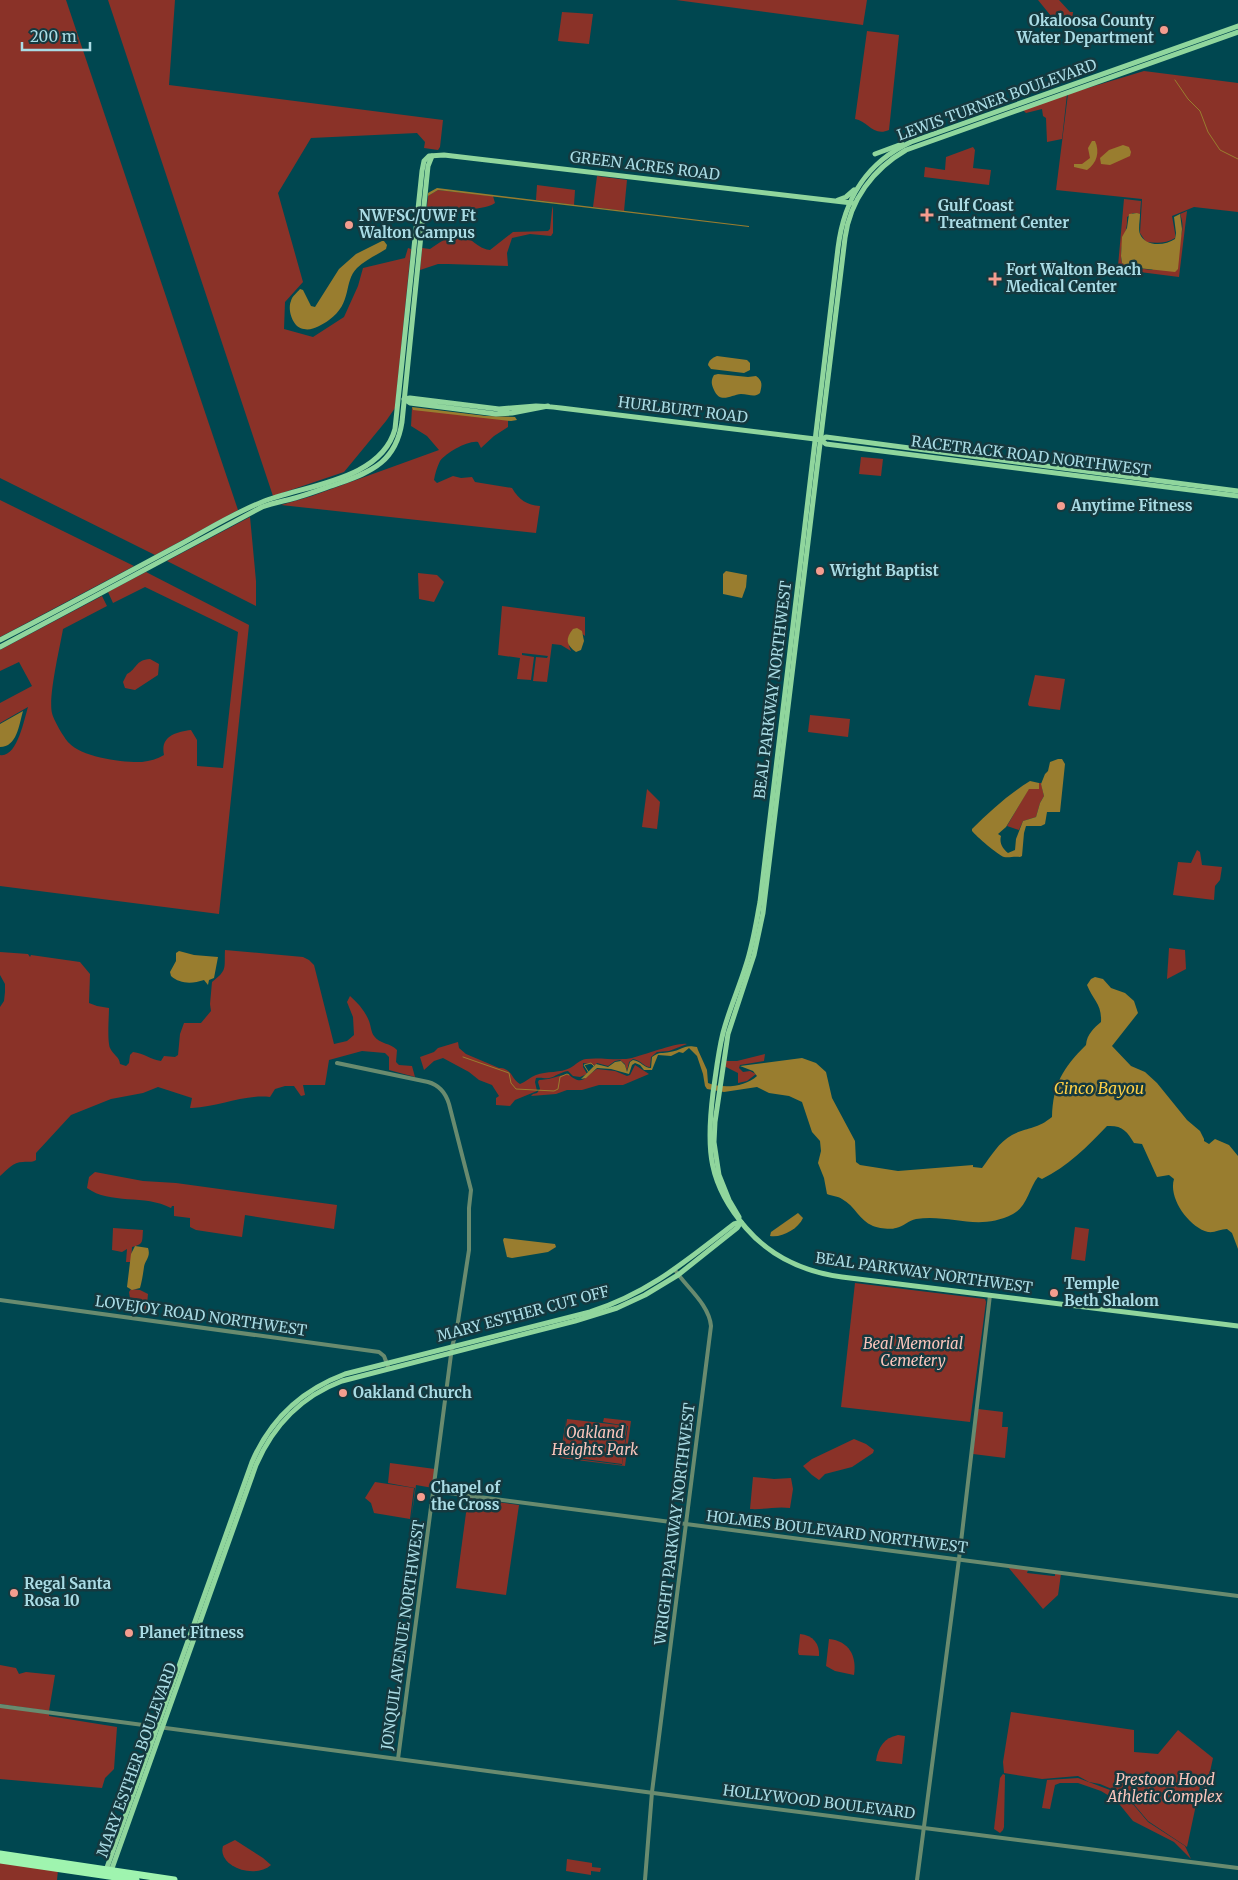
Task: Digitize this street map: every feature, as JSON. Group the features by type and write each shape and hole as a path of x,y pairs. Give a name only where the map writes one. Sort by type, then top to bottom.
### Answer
{"highway":[{"path":"0,1854 108,1873 136,1880"},
{"path":"0,1860 174,1880"}],"main road":[{"name":"LEWIS TURNER BOULEVARD","path":"882,163 904,145 919,138 1238,26"},
{"name":"LEWIS TURNER BOULEVARD","path":"882,163 906,150 946,135 1238,32"},
{"path":"1056,96 1062,88 1071,91"},
{"path":"946,135 950,128 957,131"},
{"path":"875,154 919,138"},
{"name":"GREEN ACRES ROAD","path":"432,156 438,154 852,204"},
{"path":"0,640 260,502 316,486 368,466 381,455 391,440 395,429 401,399 423,164 428,156 432,156"},
{"path":"0,647 257,510 318,491 371,471 386,459 394,447 400,430 401,399 405,387 428,166 432,156"},
{"name":"BEAL PARKWAY NORTHWEST","path":"717,1083 728,1034 754,955 763,913 848,220 860,185 882,163"},
{"name":"BEAL PARKWAY NORTHWEST","path":"741,1222 721,1180 714,1142 716,1115 714,1109 723,1033 746,964 754,933 765,863 842,221 882,163"},
{"path":"834,201 846,197 860,185"},
{"path":"402,413 406,407 415,401 405,387"},
{"name":"HURLBURT ROAD","path":"401,399 499,409 548,406 815,439"},
{"name":"RACETRACK ROAD NORTHWEST","path":"815,439 821,440 826,438 886,444 1238,491"},
{"name":"RACETRACK ROAD NORTHWEST","path":"821,440 826,444 1238,496"},
{"path":"820,453 825,446 830,444"},
{"path":"810,479 813,479 816,485"},
{"path":"776,765 782,761 778,749"},
{"path":"765,863 769,869"},
{"name":"BEAL PARKWAY NORTHWEST","path":"716,1092 709,1137 713,1166 723,1196 734,1214 758,1240 774,1253 794,1264 816,1272 1238,1326"},
{"path":"713,1166 716,1168 721,1180"},
{"path":"733,1225 734,1214"},
{"name":"MARY ESTHER CUT OFF","path":"677,1272 698,1252 733,1225 741,1222"},
{"name":"MARY ESTHER CUT OFF","path":"247,1482 263,1449 279,1426 303,1402 330,1383 353,1372 388,1366 515,1334 603,1308 645,1289 694,1262 737,1228 741,1222"},
{"path":"694,1262 698,1252"},
{"name":"MARY ESTHER BOULEVARD","path":"108,1873 247,1482"}],"street":[{"name":"JONQUIL AVENUE NORTHWEST","path":"337,1063 433,1084 442,1091 448,1100 471,1190 469,1250 452,1350 398,1759"},
{"name":"WRIGHT PARKWAY NORTHWEST","path":"645,1880 652,1792 711,1326 706,1310 677,1272"},
{"path":"917,1880 959,1559 990,1295"},
{"name":"LOVEJOY ROAD NORTHWEST","path":"0,1300 379,1352 384,1356 388,1366"},
{"name":"HOLMES BOULEVARD NORTHWEST","path":"433,1491 1238,1596"},
{"name":"HOLLYWOOD BOULEVARD","path":"0,1706 1238,1868"}],"green space":[{"path":"0,0 66,0 238,510 155,555 0,478"},
{"path":"108,0 175,0 169,85 443,120 438,150 424,148 425,142 417,133 311,138 278,193 303,282 285,302 284,329 313,337 344,317 358,286 363,268 405,258 408,248 411,249 395,408 344,472 273,496"},
{"path":"676,0 867,0 863,25"},
{"path":"1038,0 1059,0 1070,12 1073,12 1072,21 1051,16"},
{"path":"562,12 593,14 589,44 558,41"},
{"path":"867,31 899,35 889,130 883,132 879,132 860,120 855,119"},
{"path":"1144,71 1238,83 1238,212 1194,207 1172,216 1175,238 1161,243 1146,242 1140,233 1142,199 1056,190 1068,94"},
{"path":"1067,94 1062,139 1047,142 1046,118 1043,116 1042,109 1026,113 1023,110"},
{"path":"973,147 975,150 973,168 991,170 989,185 924,177 925,167 945,170 946,157"},
{"path":"597,176 627,180 624,211 593,207"},
{"path":"537,185 575,190 574,205 536,200"},
{"path":"438,190 493,196 495,203 472,209 427,207 428,196"},
{"path":"1124,199 1141,201 1140,214 1133,213 1127,217 1121,257 1122,263 1129,267 1152,270 1165,258 1180,239 1182,223 1180,214 1187,211 1179,277 1124,270 1118,266"},
{"path":"553,206 553,233 551,236 530,234 512,238 507,253 508,266 438,264 420,270 422,248 430,249 448,238 464,237 490,250 513,232 548,231 550,229"},
{"path":"412,408 508,418 508,427 481,448 478,442 469,443 452,451 443,458 440,461 434,480 437,483 453,476 461,478 472,477 475,482 512,488 524,501 540,506 536,533 281,505 312,496 439,450 427,436 411,426"},
{"path":"861,457 883,459 881,476 859,474"},
{"path":"0,500 134,566 0,637"},
{"path":"250,517 256,581 256,606 167,561"},
{"path":"146,572 249,625 219,914 0,886 0,755 11,751 15,745 28,707 0,723 0,703 32,686 19,662 0,671 0,650 102,596 107,606 63,629 51,706 56,724 64,737 75,748 83,752 114,760 142,762 164,755 164,743 170,736 191,730 197,740 197,766 223,768 238,632 145,587 113,603 108,592"},
{"path":"418,573 437,575 444,582 434,602 419,599"},
{"path":"502,606 585,617 585,636 581,633 569,646 571,651 561,645 552,644 547,682 533,681 536,657 547,658 548,656 522,653 522,655 534,657 531,680 517,679 520,658 498,655"},
{"path":"150,659 159,664 158,675 135,690 125,688 123,682 127,674 141,661"},
{"path":"1035,675 1065,679 1060,710 1029,706"},
{"path":"810,715 850,719 848,737 808,732"},
{"path":"1039,783 1041,783 1044,796 1036,817 1023,821 1019,830 1007,826 1029,788 1039,789"},
{"path":"647,789 660,802 657,829 642,827"},
{"path":"1197,850 1200,852 1202,865 1222,867 1220,880 1215,886 1214,900 1173,895 1178,862 1191,863"},
{"path":"1169,948 1185,950 1186,969 1167,979"},
{"path":"225,950 303,957 314,965 334,1044 347,1041 354,1035 353,1017 347,1002 350,996 365,1014 376,1039 397,1050 396,1062 399,1065 412,1066 415,1077 389,1070 389,1057 385,1053 362,1051 329,1060 325,1085 303,1085 305,1095 301,1096 294,1086 285,1086 275,1089 270,1097 250,1097 190,1108 192,1098 158,1087 143,1093 111,1099 71,1115 36,1153 36,1160 16,1163 0,1176 0,1007 4,1001 5,984 0,975 0,952 80,962 90,974 89,1003 109,1008 108,1034 110,1048 120,1064 126,1066 133,1052 161,1061 164,1056 175,1057 178,1055 180,1034 184,1023 201,1023 211,1011 212,982 223,971"},
{"path":"458,1042 459,1048 466,1054 503,1068 520,1084 540,1074 566,1070 579,1061 627,1059 687,1044 669,1051 657,1052 651,1057 650,1067 633,1059 629,1062 627,1071 625,1064 620,1060 608,1066 597,1063 595,1065 583,1063 587,1074 580,1077 573,1076 568,1071 549,1078 536,1078 537,1091 515,1100 510,1106 496,1105 496,1098 499,1096 492,1085 479,1080 469,1072 443,1058 434,1061 424,1070 420,1057 434,1052 438,1048"},
{"path":"765,1054 764,1061 740,1065 739,1068 743,1072 750,1071 756,1074 747,1081 738,1083 738,1073 724,1066 725,1061 737,1061"},
{"path":"635,1065 649,1074 623,1085 599,1085 582,1090 567,1090 556,1094 531,1096 540,1089 539,1080 568,1074 580,1080 586,1078 597,1069 615,1071 627,1076 630,1075"},
{"path":"95,1172 143,1181 176,1183 337,1205 334,1229 245,1215 242,1237 196,1230 190,1227 190,1218 174,1216 174,1206 171,1208 150,1201 106,1196 87,1188 89,1177"},
{"path":"1075,1227 1089,1229 1085,1261 1071,1259"},
{"path":"113,1228 143,1230 142,1242 132,1247 131,1262 126,1262 127,1249 122,1252 112,1250"},
{"name":"Beal Memorial Cemetery","path":"855,1283 985,1299 970,1422 841,1407"},
{"path":"131,1289 140,1290 148,1294 146,1315 132,1312 129,1292"},
{"path":"978,1409 1003,1412 1002,1427 1008,1427 1005,1458 973,1454"},
{"path":"604,1418 631,1421 625,1466 560,1458 566,1419 562,1457 622,1465 628,1426 603,1422"},
{"name":"Oakland Heights Park","path":"567,1419 627,1426 622,1464 562,1456"},
{"path":"854,1439 874,1450 873,1453 852,1467 825,1474 819,1480 803,1466 812,1459"},
{"path":"390,1463 435,1469 433,1488 416,1485 411,1521 415,1488 388,1483"},
{"path":"753,1477 791,1478 793,1489 790,1508 750,1509"},
{"path":"375,1482 414,1488 410,1519 374,1513 371,1503 365,1498"},
{"path":"468,1498 519,1505 506,1595 456,1588"},
{"path":"1008,1567 1028,1570 1027,1573 1053,1576 1055,1576 1055,1573 1061,1574 1058,1595 1043,1609"},
{"path":"800,1634 809,1636 815,1641 819,1656 799,1655"},
{"path":"829,1639 842,1643 850,1651 855,1668 854,1675 835,1671 826,1666"},
{"path":"0,1665 16,1668 19,1674 26,1672 55,1675 49,1711 0,1704"},
{"path":"0,1707 117,1727 114,1769 105,1778 102,1788 0,1779"},
{"name":"Prestoon Hood Athletic Complex","path":"1011,1712 1134,1730 1134,1752 1158,1754 1178,1730 1213,1758 1206,1790 1200,1786 1187,1847 1148,1821 1126,1795 1100,1784 1089,1782 1078,1776 1042,1779 1004,1773 1003,1762"},
{"path":"898,1735 905,1736 902,1764 876,1761 882,1744 889,1738"},
{"path":"1003,1774 1005,1775 1004,1827 1000,1833 994,1829 1000,1778"},
{"path":"1078,1778 1126,1796 1148,1822 1185,1846 1191,1859 1174,1842 1133,1821 1116,1800 1101,1791 1078,1783 1060,1783 1055,1785 1050,1809 1042,1808 1047,1780"},
{"path":"235,1840 271,1865 264,1869 247,1871 231,1865 223,1853 223,1846"},
{"path":"567,1859 592,1863 592,1867 601,1868 600,1872 591,1871 591,1875 566,1871"},
{"path":"0,1862 58,1870 57,1880 0,1880"}],"water":[{"path":"1092,141 1095,141 1097,149 1097,157 1093,164 1087,170 1074,167 1074,164 1082,164 1090,158 1088,148"},
{"path":"1123,145 1129,147 1130,156 1110,165 1101,164 1100,158 1109,150"},
{"path":"437,188 749,227 438,190 428,196 428,193"},
{"path":"1129,214 1140,214 1140,234 1146,241 1156,244 1166,243 1175,239 1174,217 1180,214 1182,229 1178,269 1175,272 1129,267 1122,263 1122,237 1127,228"},
{"path":"382,241 387,245 386,249 357,268 350,280 342,307 337,313 320,326 314,328 300,328 294,322 290,314 290,305 292,298 300,289 303,290 311,306 315,307 339,269 356,254"},
{"path":"717,356 747,360 750,363 750,370 744,373 711,369 708,365 709,362"},
{"path":"714,375 756,376 761,383 760,393 753,396 741,394 726,398 719,397 712,386"},
{"path":"412,407 486,416 515,417 517,420 511,421 413,410"},
{"path":"726,571 747,575 746,587 742,598 723,594 723,574"},
{"path":"577,628 582,631 584,641 581,650 576,652 570,647 568,639 573,629"},
{"path":"23,711 14,739 6,746 0,747 0,724"},
{"path":"1062,759 1065,764 1060,812 1047,812 1045,824 1041,826 1026,826 1022,856 1004,857 972,831 1015,791 1030,781 1039,783 1039,789 1029,789 1006,827 998,834 1001,836 1003,848 1008,853 1015,850 1016,839 1023,821 1036,817 1044,796 1041,784 1048,771 1050,762"},
{"path":"179,951 194,955 218,957 214,978 209,980 208,985 204,980 186,983 178,981 171,976 170,972 176,961 176,953"},
{"name":"Cinco Bayou","path":"1095,977 1103,979 1111,988 1125,993 1134,1001 1138,1013 1112,1046 1131,1066 1145,1072 1157,1083 1187,1120 1200,1131 1204,1141 1209,1144 1215,1139 1229,1145 1238,1156 1238,1249 1232,1233 1227,1229 1208,1232 1187,1218 1174,1195 1174,1179 1169,1175 1157,1177 1142,1144 1134,1143 1126,1132 1117,1127 1107,1126 1069,1162 1042,1179 1038,1177 1022,1207 1013,1214 988,1222 929,1218 916,1219 891,1229 875,1227 860,1217 850,1205 839,1197 827,1194 824,1178 818,1163 821,1151 820,1141 812,1132 802,1102 789,1096 769,1093 757,1087 724,1092 707,1089 697,1056 689,1048 683,1053 679,1052 671,1056 658,1055 652,1070 644,1070 635,1063 632,1065 629,1074 611,1069 597,1068 586,1078 581,1079 596,1064 608,1067 615,1062 621,1061 625,1065 627,1072 630,1062 633,1060 651,1068 652,1057 655,1055 689,1046 697,1047 707,1070 708,1083 720,1086 740,1085 757,1076 753,1071 740,1066 802,1058 816,1063 826,1072 832,1098 855,1141 856,1162 860,1165 898,1171 973,1165 973,1167 982,1168 1007,1138 1017,1132 1041,1124 1052,1117 1054,1095 1065,1069 1086,1045 1091,1032 1101,1022 1099,1006 1087,985"},
{"path":"798,1213 803,1218 794,1229 780,1236 770,1236 771,1232"},
{"path":"504,1238 555,1244 556,1247 548,1252 512,1258 507,1257"},
{"path":"135,1246 148,1248 149,1254 140,1288 132,1290 127,1287 131,1254"}],"waterway":[{"path":"1175,80 1188,99 1200,111 1208,132 1220,150 1238,159"},
{"path":"463,1057 509,1073 511,1083 516,1089 554,1091 558,1089 560,1077 569,1075"},
{"path":"589,1073 584,1065 591,1063 595,1067"}],"place":[{"name":"Okaloosa County Water Department","path":"1164,30"},
{"name":"Gulf Coast Treatment Center","path":"927,215"},
{"name":"NWFSC/UWF Ft Walton Campus","path":"349,225"},
{"name":"Fort Walton Beach Medical Center","path":"995,279"},
{"name":"Anytime Fitness","path":"1061,506"},
{"name":"Wright Baptist","path":"820,571"},
{"name":"Temple Beth Shalom","path":"1054,1293"},
{"name":"Oakland Church","path":"343,1393"},
{"name":"Chapel of the Cross","path":"421,1497"},
{"name":"Regal Santa Rosa 10","path":"14,1593"},
{"name":"Planet Fitness","path":"129,1633"}]}
